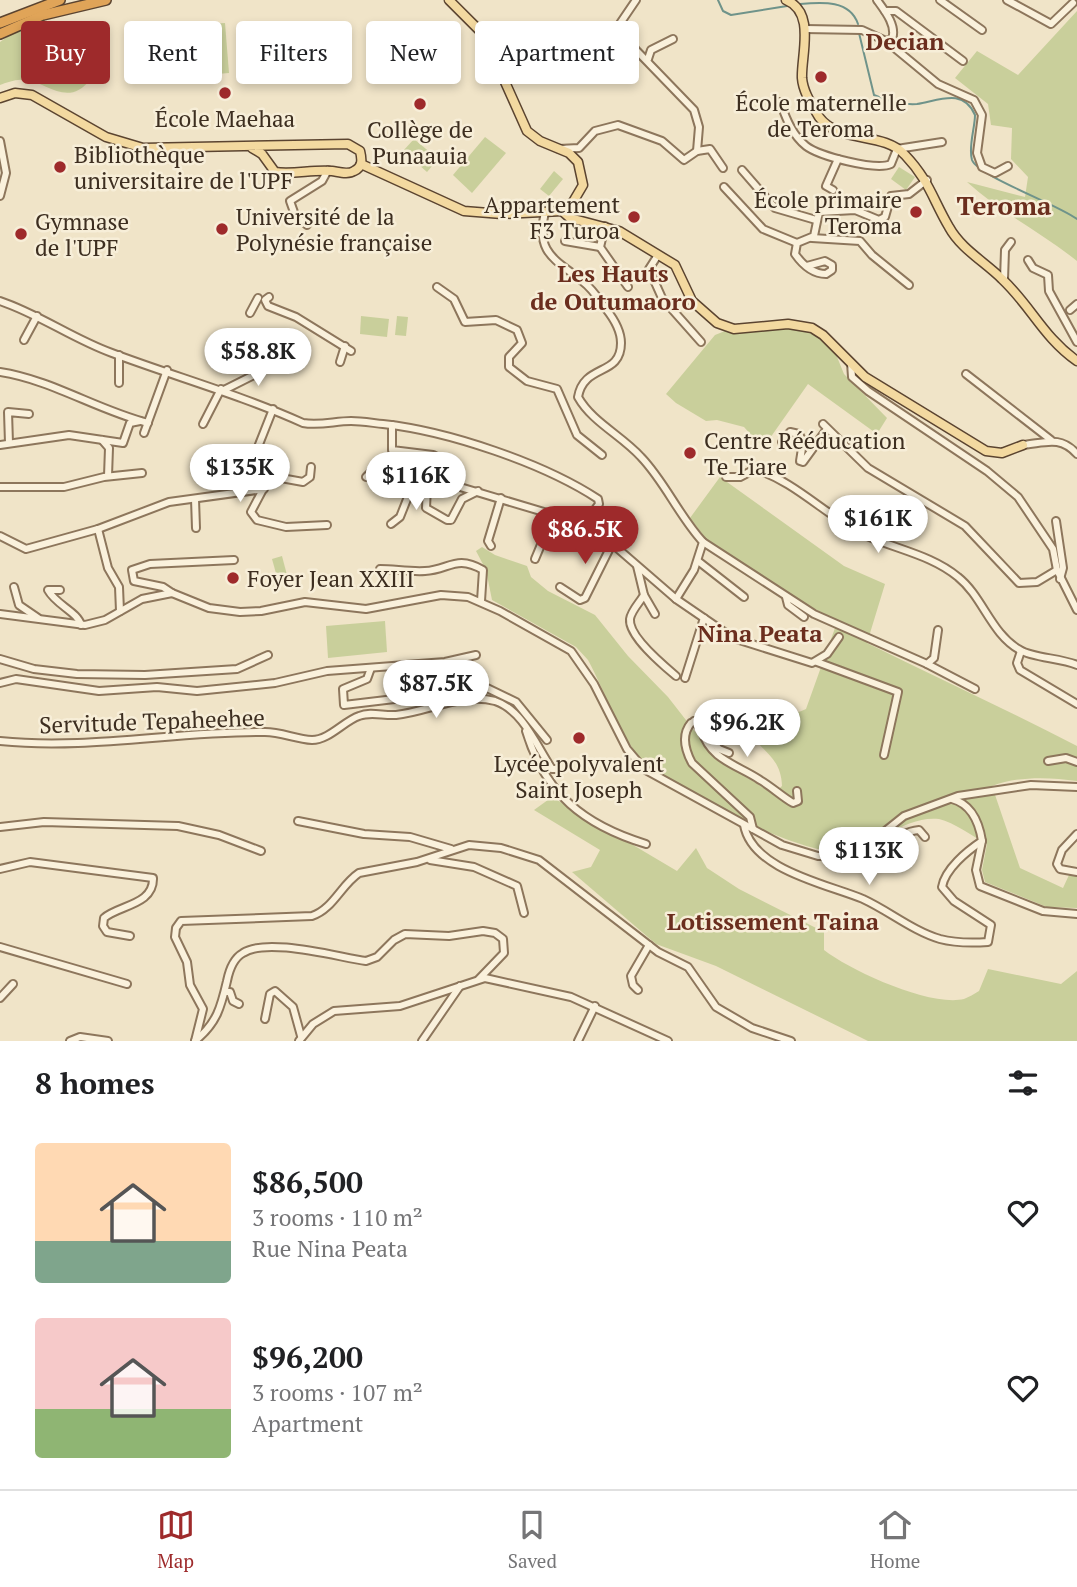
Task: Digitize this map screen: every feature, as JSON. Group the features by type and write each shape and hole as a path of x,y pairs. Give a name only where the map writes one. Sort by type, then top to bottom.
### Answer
{"highway":[{"path":"0,23 60,0"},
{"path":"0,34 43,15 106,0"}],"main road":[{"path":"361,164 464,211 480,214 562,211 579,198 583,185 578,162 527,131 484,35 449,0"},
{"path":"786,0 795,5 805,29 804,89 822,121 847,133 878,140 897,149 926,180 948,227 960,243 1004,280 1051,342 1077,360"},
{"path":"0,98 15,93 32,96 125,145 168,149 348,144 360,151 361,164"},
{"path":"267,160 274,146"},
{"path":"253,148 267,160 275,172 328,170 350,173 361,164"},
{"path":"562,211 570,218 605,226 675,265 692,300 718,323 734,329 804,325 823,335 865,377 986,451 1002,453 1023,445"}],"street":[{"path":"636,0 619,25 636,50 648,59 694,110 699,127 697,151"},
{"path":"877,0 885,11 895,38 886,41"},
{"path":"940,0 982,30"},
{"path":"1007,0 1051,24 1073,3"},
{"path":"885,11 896,12 963,61"},
{"path":"805,29 862,30 886,41 938,84 974,100 982,115 977,153 982,167 995,173 1008,166"},
{"path":"648,59 651,50 673,39"},
{"path":"0,103 15,93"},
{"path":"780,102 792,131 804,145 838,159 883,167 891,164 897,149 942,142"},
{"path":"559,149 579,148 595,131 618,125 662,141 684,160 697,151 713,151 723,168"},
{"path":"0,141 6,173 0,196"},
{"path":"833,190 826,186 838,159"},
{"path":"308,219 307,225 301,223 290,201 322,181 328,170"},
{"path":"742,170 775,208 816,220"},
{"path":"812,238 819,212 847,209 883,219 891,196 909,194 926,180"},
{"path":"724,187 763,229 797,243 812,238 860,241 872,255 909,285"},
{"path":"545,212 543,239 547,252 556,264 590,287 621,332 619,355 609,368 587,376 580,383 578,397 586,410 625,440 643,459 678,512 703,542 824,619 927,664 975,689"},
{"path":"600,247 605,226"},
{"path":"565,241 600,247 628,287"},
{"path":"1004,280 1005,250 1011,242"},
{"path":"797,243 795,254 807,266"},
{"path":"658,255 649,269 657,292 701,342"},
{"path":"1028,260 1033,268 1048,275 1049,291 1077,342"},
{"path":"437,287 454,299 465,321 496,320 517,330 522,343 509,357 509,367 527,381 557,389 577,435 602,455"},
{"path":"269,297 265,300 268,306 296,317 348,349 340,362"},
{"path":"250,313 258,298"},
{"path":"0,301 119,355 316,425 352,421 433,432 478,445 583,490 600,502 581,528 602,535 676,600 733,638 817,662 898,692 884,755"},
{"path":"1070,310 1077,304"},
{"path":"24,340 37,316"},
{"path":"119,355 119,383"},
{"path":"203,424 223,390 254,375 266,356"},
{"path":"851,363 852,377 873,395 987,471 1018,496 1054,549 1060,579 1077,610"},
{"path":"144,433 167,370"},
{"path":"0,372 31,378 148,423"},
{"path":"966,374 1051,440"},
{"path":"273,409 258,447 270,476 251,512 257,520 286,527 327,525"},
{"path":"9,443 8,412 29,414"},
{"path":"0,444 69,435 122,443 130,423 140,421"},
{"path":"393,425 390,447 392,450 433,455 446,462"},
{"path":"782,442 790,432 799,434 803,442 800,461 803,462 825,427 877,474 965,526 1019,583 1037,582 1057,570"},
{"path":"102,440 109,448 108,476"},
{"path":"1023,445 1051,440 1068,443 1077,454"},
{"path":"270,476 303,482 310,477 311,467"},
{"path":"726,477 740,477 755,469 775,475 844,524 940,565 971,589 993,623 1021,651 1077,664"},
{"path":"366,477 373,470 415,479 427,486 426,508 447,520 451,520 461,499 478,491"},
{"path":"0,486 64,487 108,476 142,473"},
{"path":"391,524 400,517 415,479"},
{"path":"583,490 587,482"},
{"path":"460,487 584,524"},
{"path":"0,536 26,549 98,529 169,502 264,489"},
{"path":"491,546 488,541 501,498"},
{"path":"195,499 196,528"},
{"path":"535,559 552,516"},
{"path":"1056,521 1063,568 1060,579"},
{"path":"559,528 571,522"},
{"path":"98,529 108,568 118,581 120,611"},
{"path":"676,600 698,561 703,542"},
{"path":"560,587 580,600 584,598 612,544"},
{"path":"234,560 150,564 132,570 134,581 163,587 209,608 240,612 305,603 366,609 455,594 481,601 551,638 581,661 627,749 644,769 752,830 801,852 834,858 854,856 904,816 950,798 979,791 1031,785 1077,788"},
{"path":"698,561 744,597"},
{"path":"380,569 427,571 452,562 475,565 483,570 481,601"},
{"path":"636,565 644,594 655,614"},
{"path":"14,587 19,605 38,618"},
{"path":"60,590 48,590 58,605 78,617 81,625"},
{"path":"0,614 81,625 99,622 142,599 172,593"},
{"path":"644,594 631,616 631,627 654,657 676,676"},
{"path":"786,597 788,605 804,617"},
{"path":"685,678 704,618"},
{"path":"927,664 934,658 938,631"},
{"path":"817,662 839,637"},
{"path":"1021,651 1017,663 1020,670 1077,704"},
{"path":"0,659 34,669 77,674 145,675 237,669 268,655"},
{"path":"0,682 16,679 101,691 157,687 197,691 274,683 317,672 445,662 476,655"},
{"path":"371,668 367,679 343,690 344,705 486,688 516,702 547,740"},
{"name":"Servitude Tepaheehee","path":"0,741 119,742 174,735 263,732 312,740 327,735 360,715 396,715 473,699 497,702 525,726 552,769 557,769"},
{"path":"728,733 719,733 702,721 694,721 687,728 685,738 692,763 750,817 752,830"},
{"path":"694,721 719,749 729,753"},
{"path":"525,726 534,757 554,791 592,820 646,844"},
{"path":"702,731 708,746 734,767 757,777 793,803 798,801 797,790"},
{"path":"1048,761 1066,758 1077,762"},
{"path":"950,798 961,801 975,817 982,841 976,870 980,886 1043,911 1077,914"},
{"path":"298,821 364,834 416,838 453,849"},
{"path":"0,827 44,822 178,827 219,835 261,851"},
{"path":"744,825 749,840 784,869 865,900 930,935 962,942 988,942 992,927 946,894 942,887 943,880 958,861 982,841"},
{"path":"854,856 857,861 864,860 899,836 912,831 919,830 925,837"},
{"path":"1077,834 1062,850 1057,864 1060,869 1077,872"},
{"path":"195,1041 203,1009 190,985 187,961 175,937 176,928 181,921 194,918 220,921 248,916 312,916 325,910 343,886 359,873 428,858 470,845 490,846 540,860 649,945 688,967 716,1007 752,1028 791,1041"},
{"path":"428,858 474,867 517,886 524,913"},
{"path":"0,869 30,862 153,878 152,888 146,896 104,918 103,926 107,932 130,936"},
{"path":"195,1041 216,1019 233,964 249,950 274,947 366,961 377,957 400,936 415,933 449,936 483,931 500,935 505,942 503,953 480,979"},
{"path":"638,990 633,985 631,976 649,945"},
{"path":"0,947 127,984"},
{"path":"265,1019 270,994 275,991 293,1007 300,1039 334,1011 400,1006 480,979 551,991 595,1006 668,1041"},
{"path":"0,998 13,984"},
{"path":"422,1041 461,984"},
{"path":"225,992 230,992 233,1001 239,1004"},
{"path":"578,1041 595,1006"},
{"path":"70,1041 80,1037 108,1041"}],"green space":[{"path":"1077,11 1077,261 967,182 1025,197 1028,177 1011,159 1012,128 991,125 988,104 955,78 977,51 1018,75"},
{"path":"222,23 225,23 229,73 222,74"},
{"path":"21,31 21,80 0,85 0,42"},
{"path":"40,84 86,84 74,92 57,91"},
{"path":"485,137 506,153 472,193 453,175"},
{"path":"414,139 438,159 427,172 403,151"},
{"path":"899,167 915,177 906,190 891,179"},
{"path":"554,171 563,179 549,196 540,189"},
{"path":"361,316 389,319 387,337 360,334"},
{"path":"397,316 408,317 406,336 395,335"},
{"path":"798,327 814,333 835,352 844,374 887,418 877,434 808,384 763,448 744,427 717,420 706,421 666,394 715,335 725,331"},
{"path":"720,477 844,566 885,584 867,643 1077,746 1077,781 1034,778 1012,780 992,786 1020,868 1063,888 1069,875 1077,874 1077,908 1047,907 985,882 982,870 987,844 957,826 939,819 926,819 902,826 855,849 843,852 825,851 769,832 706,803 677,787 641,760 619,724 588,660 576,647 492,600 486,570 476,551 482,547 495,555 527,566 531,577 548,591 595,615 628,656 668,697 714,756 773,794 782,786 781,775 774,760 759,744 752,731 770,718 806,709 835,628 834,619 792,597 707,540 690,518"},
{"path":"282,556 287,575 277,577 272,559"},
{"path":"385,621 387,652 328,658 326,626"},
{"path":"552,797 677,871 696,848 707,868 739,889 824,932 824,950 852,968 912,993 949,1000 964,999 979,991 988,969 1061,984 1077,971 1077,1041 868,1041 716,966 656,944 572,872 591,867 600,850 534,810"}],"waterway":[{"path":"718,0 723,11 731,15 787,6"},
{"path":"800,4 835,4 849,10 858,24"},
{"path":"859,33 874,95 906,104 949,98 964,101 975,115 971,155 977,167 1077,219"}],"place":[{"name":"École maternelle de Teroma","path":"821,77"},
{"name":"École Maehaa","path":"225,93"},
{"name":"Collège de Punaauia","path":"420,104"},
{"name":"Bibliothèque universitaire de l'UPF","path":"60,167"},
{"name":"École primaire Teroma","path":"916,212"},
{"name":"Appartement F3 Turoa","path":"634,217"},
{"name":"Université de la Polynésie française","path":"222,229"},
{"name":"Gymnase de l'UPF","path":"21,234"},
{"name":"Centre Rééducation Te Tiare","path":"690,453"},
{"name":"Foyer Jean XXIII","path":"233,578"},
{"name":"Lycée polyvalent Saint Joseph","path":"579,738"}],"district":[{"name":"Decian","path":"905,41"},
{"name":"Teroma","path":"1004,205"},
{"name":"Les Hauts de Outumaoro","path":"613,287"},
{"name":"Nina Peata","path":"760,633"},
{"name":"Lotissement Taina","path":"773,921"}]}
